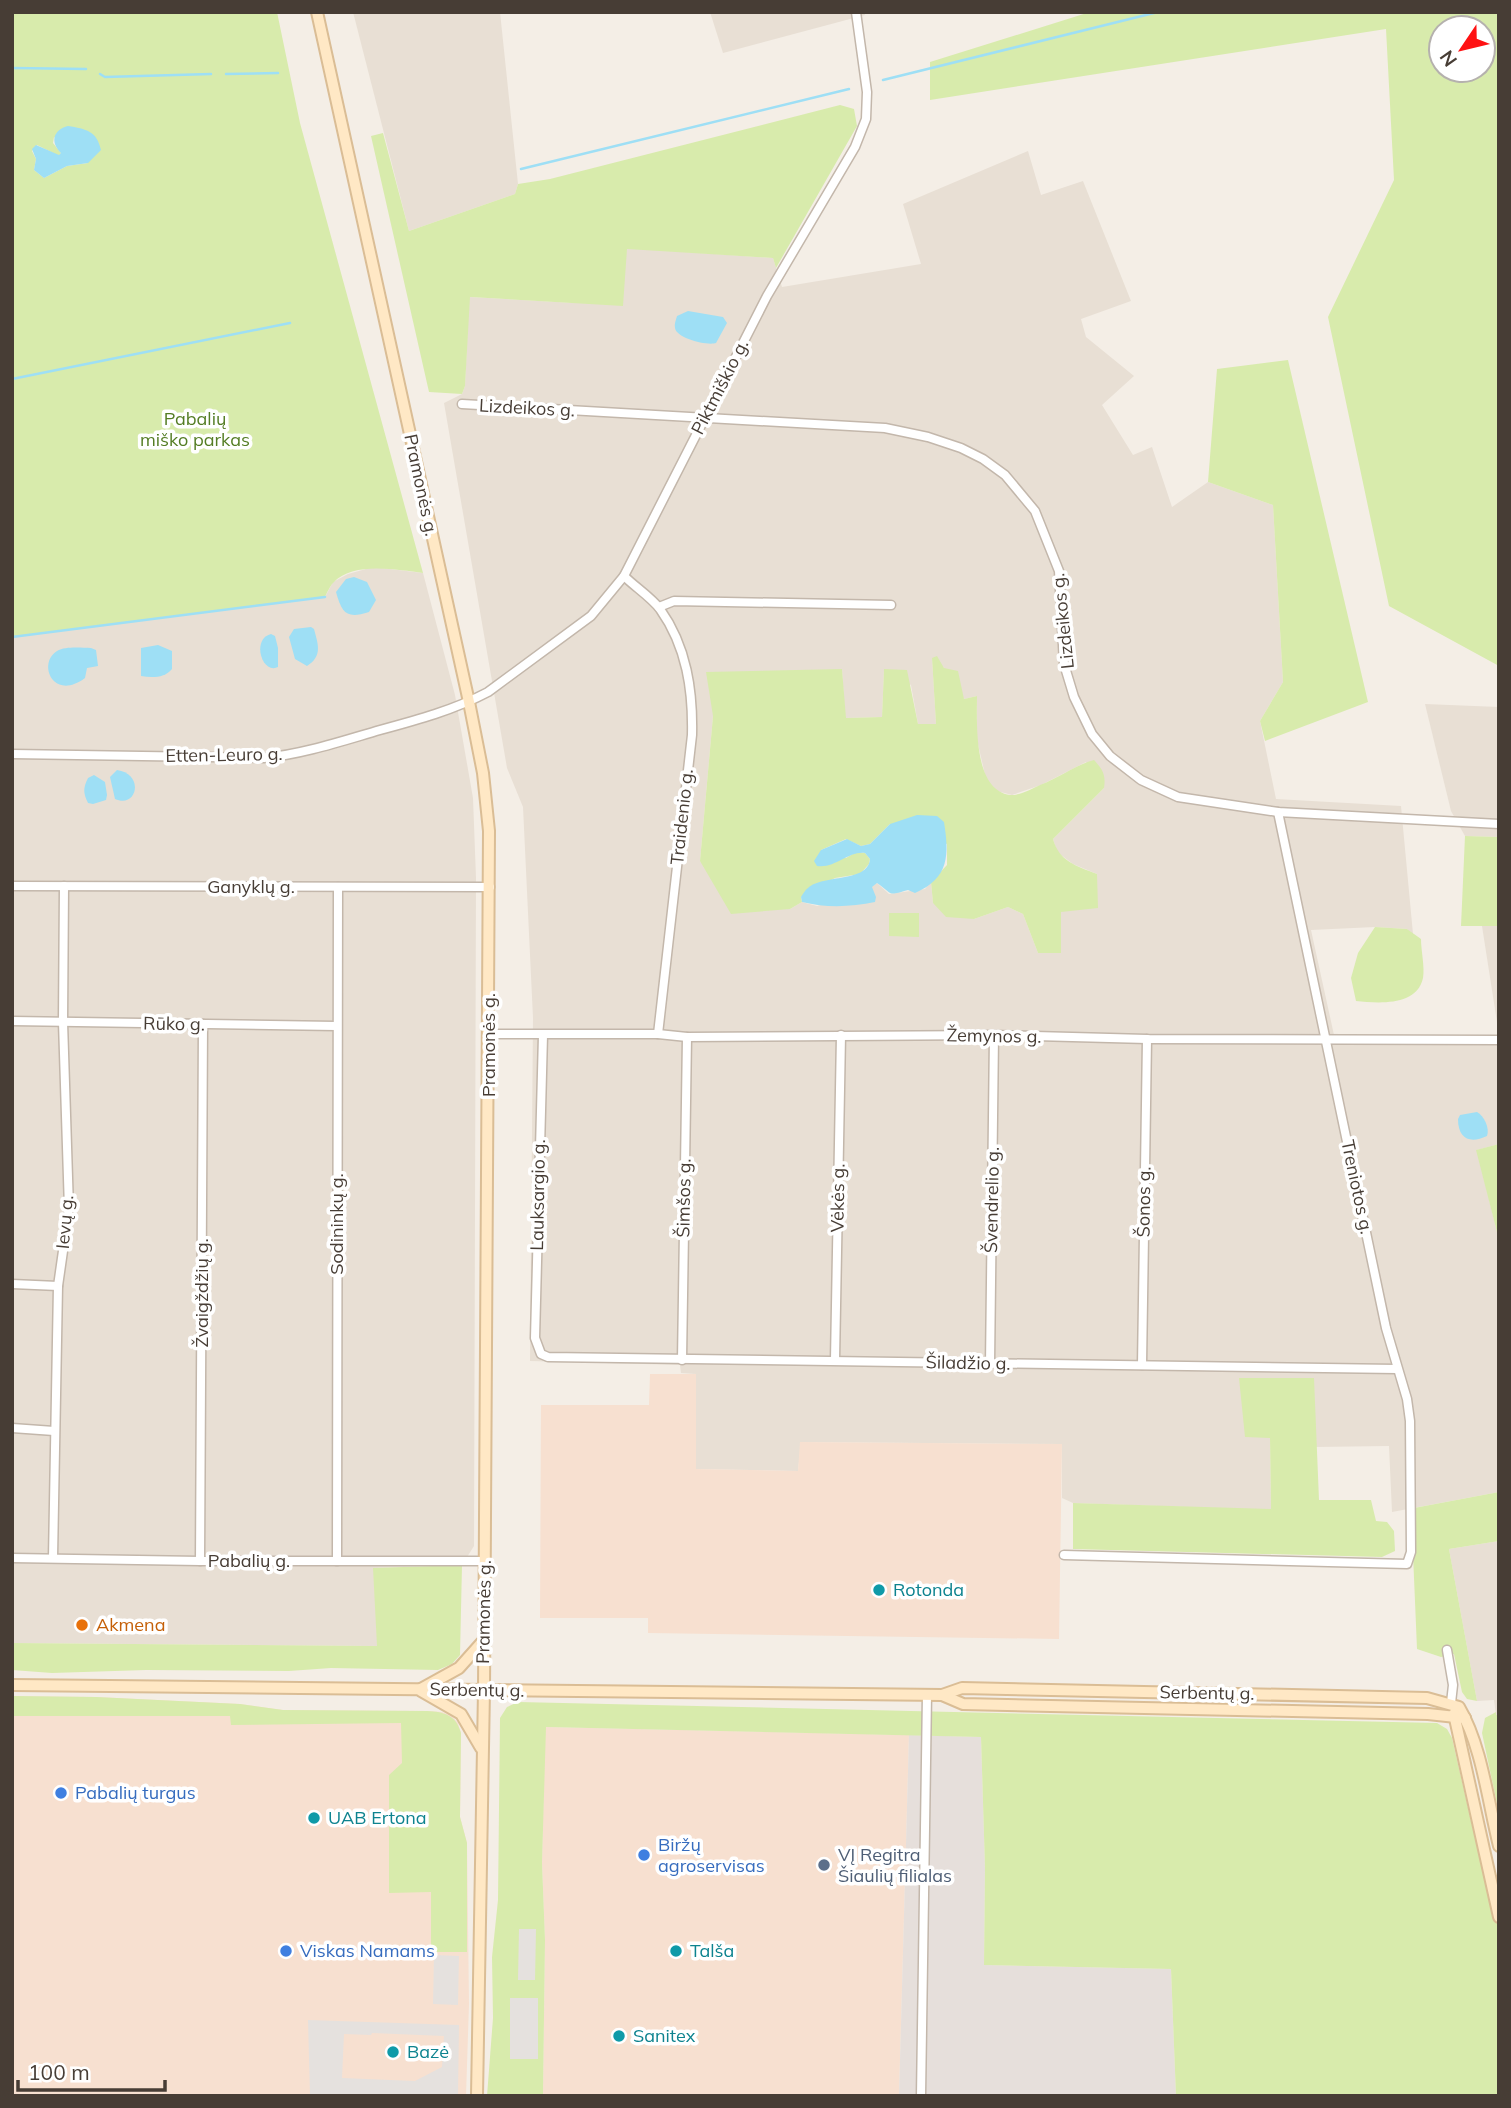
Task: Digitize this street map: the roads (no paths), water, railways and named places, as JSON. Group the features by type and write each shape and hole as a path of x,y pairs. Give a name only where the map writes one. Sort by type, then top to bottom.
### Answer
{"main road":[{"name":"Pramonės g.","path":"317,12 469,702 486,804 490,887 489,1034 484,1690 477,2096"},
{"path":"419,1690 459,1668 484,1640"},
{"name":"Serbentų g.","path":"12,1685 927,1694 942,1695 963,1704 1428,1714 1460,1718"},
{"name":"Serbentų g.","path":"942,1695 962,1688 975,1688 1427,1698 1451,1703"},
{"path":"419,1690 461,1714 482,1750"},
{"path":"1451,1703 1474,1741 1499,1846"},
{"path":"1460,1718 1499,1916"}],"street":[{"name":"Piktmiškio g.","path":"469,702 488,692 591,616 624,576 767,296 855,148 866,120 867,92 856,12"},
{"name":"Lizdeikos g.","path":"462,404 885,428 928,437 961,448 983,459 1005,475 1035,511 1059,571 1065,664 1074,697 1092,734 1110,756 1141,780 1178,797 1278,812 1499,824"},
{"name":"Traidenio g.","path":"624,576 659,607 680,648 693,701 658,1034"},
{"path":"659,607 674,601 891,604"},
{"name":"Etten-Leuro g.","path":"12,754 273,757 347,740 469,702"},
{"name":"Treniotos g.","path":"1065,1555 1407,1564 1411,1552 1410,1421 1407,1399 1386,1328 1278,812"},
{"name":"Ganyklų g.","path":"12,886 490,887"},
{"name":"Ievų g.","path":"53,1558 58,1286 69,1209 63,1022 64,886"},
{"name":"Sodininkų g.","path":"337,1561 338,887"},
{"name":"Rūko g.","path":"12,1021 337,1026"},
{"name":"Žvaigždžių g.","path":"200,1561 203,1024"},
{"name":"Žemynos g.","path":"489,1034 1499,1040"},
{"name":"Lauksargio g.","path":"541,1353 535,1338 542,1035"},
{"name":"Vėkės g.","path":"835,1360 841,1035"},
{"name":"Švendrelio g.","path":"990,1364 994,1035"},
{"name":"Šimšos g.","path":"682,1360 687,1037"},
{"name":"Šonos g.","path":"1142,1365 1147,1039"},
{"path":"12,1284 58,1286"},
{"name":"Šiladžio g.","path":"541,1353 548,1357 682,1360 1397,1369"},
{"path":"12,1428 54,1431"},
{"name":"Pabalių g.","path":"12,1558 485,1561"},
{"path":"1447,1650 1453,1685 1451,1703"},
{"path":"921,2096 927,1694"}],"water":[{"path":"68,126 90,132 97,139 101,150 88,163 67,166 44,178 34,170 36,159 32,149 36,145 59,155 61,153 54,141 56,133"},
{"path":"688,311 723,317 727,323 716,343 692,340 677,332 677,316"},
{"path":"354,577 367,582 376,600 369,612 350,615 343,610 336,592 346,579"},
{"path":"294,629 314,629 318,649 315,658 307,666 295,659 289,637"},
{"path":"271,634 275,636 278,648 278,667 272,668 263,661 260,649 261,642"},
{"path":"158,645 172,651 172,669 158,677 141,676 141,648"},
{"path":"91,648 96,650 98,666 87,668 85,678 64,686 52,678 48,664 57,651"},
{"path":"117,770 126,773 134,784 133,795 123,801 115,799 110,777"},
{"path":"94,775 105,782 107,795 106,800 93,804 88,803 84,790 88,778"},
{"path":"917,815 937,816 944,822 946,834 945,864 935,880 926,887 915,893 908,890 893,894 877,883 872,887 875,902 838,906 802,902 801,897 808,888 824,881 862,872 870,859 865,853 859,853 830,865 817,866 814,861 821,850 847,839 861,846 870,844 890,824"},
{"path":"1477,1112 1486,1122 1487,1136 1475,1140 1466,1138 1460,1131 1458,1119 1460,1115"}],"waterway":[{"path":"883,80 1158,12"},
{"path":"12,68 86,69"},
{"path":"226,74 278,73"},
{"path":"100,74 105,77 211,74"},
{"path":"521,169 849,89"},
{"path":"12,379 290,323"},
{"path":"12,637 325,597"}],"place":[{"name":"Rotonda","path":"879,1590"},
{"name":"Akmena","path":"82,1625"},
{"name":"Pabalių turgus","path":"61,1793"},
{"name":"UAB Ertona","path":"314,1818"},
{"name":"Biržų agroservisas","path":"644,1855"},
{"name":"VĮ Regitra Šiaulių filialas","path":"824,1865"},
{"name":"Viskas Namams","path":"286,1951"},
{"name":"Talša","path":"676,1951"},
{"name":"Sanitex","path":"619,2036"},
{"name":"Bazė","path":"393,2052"}],"park label":[{"name":"Pabalių miško parkas","path":"195,429"}]}
